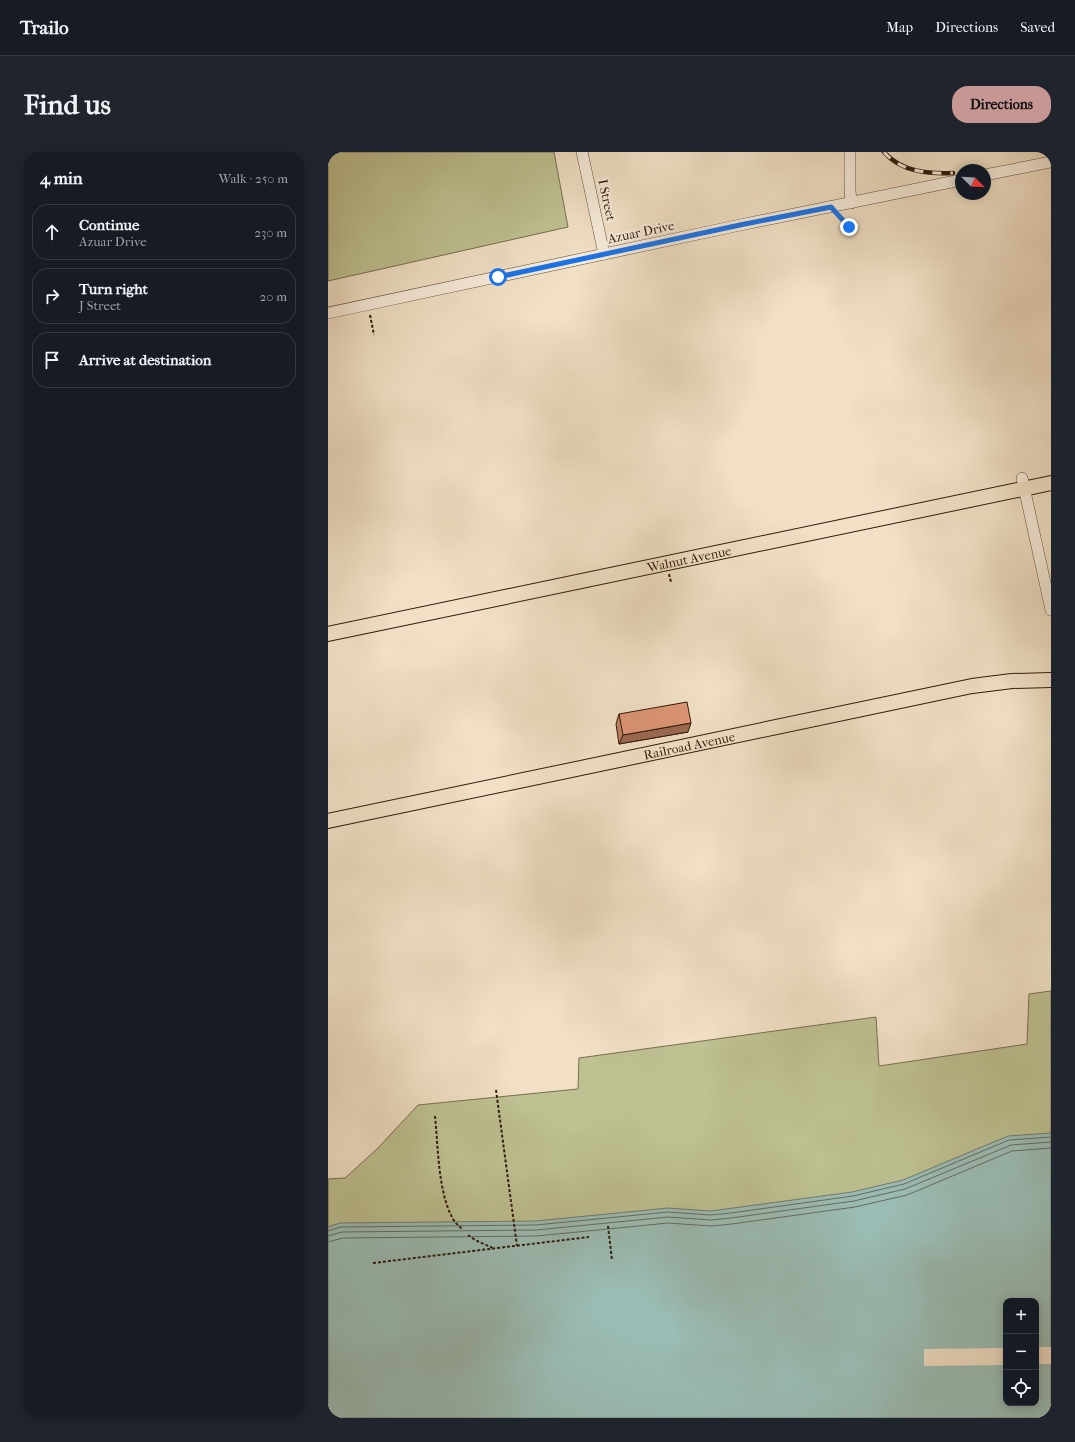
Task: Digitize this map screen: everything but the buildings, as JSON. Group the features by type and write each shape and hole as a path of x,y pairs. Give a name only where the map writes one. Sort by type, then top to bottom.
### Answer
{"main road":[{"name":"Walnut Avenue","path":"328,634 1024,483 1051,483"},
{"name":"Railroad Avenue","path":"328,821 972,686 1006,682 1051,680"}],"street":[{"name":"I Street","path":"582,152 604,254"},
{"path":"850,152 851,203"},
{"path":"991,174 1051,162"},
{"name":"Azuar Drive","path":"328,313 740,225 955,181"},
{"path":"1024,483 1051,610"}],"path":[{"path":"831,207 849,227"},
{"path":"368,304 374,335"},
{"path":"496,1090 517,1246"},
{"path":"435,1116 442,1179 448,1209 453,1219 462,1229"},
{"path":"608,1226 612,1260"},
{"path":"468,1235 475,1240 494,1248"},
{"path":"374,1263 589,1237"}],"green space":[{"path":"328,152 554,152 568,227 328,281"},
{"path":"1051,991 1051,1151 910,1194 328,1252 328,1179 345,1178 377,1149 418,1105 578,1089 579,1058 876,1017 879,1066 1027,1044 1029,994"}],"water":[{"path":"1051,1133 1051,1418 328,1418 328,1227 340,1223 536,1221 668,1208 711,1211 852,1192 903,1180 1008,1136"}],"pier":[{"path":"1039,1347 1051,1347 1051,1364 1039,1364"},
{"path":"1003,1348 1003,1365 924,1366 924,1349"}],"railway":[{"path":"884,152 891,159 907,168 934,173 953,173"}],"route":[{"path":"498,277 831,207 849,227"}]}
